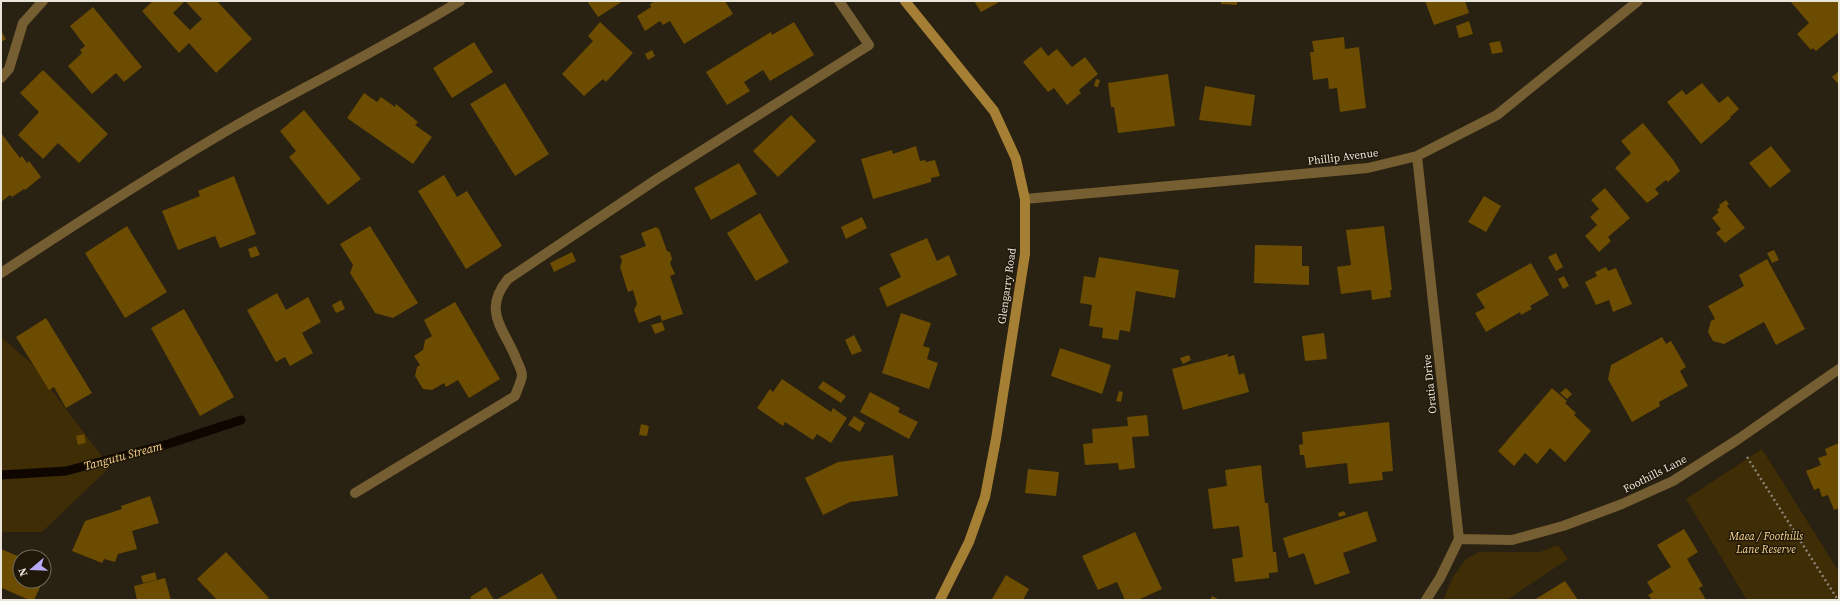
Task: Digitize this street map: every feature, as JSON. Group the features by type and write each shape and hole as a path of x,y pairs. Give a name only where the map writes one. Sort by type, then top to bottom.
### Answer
{"main road":[{"name":"Glengarry Road","path":"905,1 994,111 1016,159 1025,199 1025,254 996,440 985,497 969,542 940,600"}],"street":[{"path":"1,78 9,69 23,23 43,1"},
{"path":"1,273 119,196 228,130 429,20 460,1"},
{"path":"355,493 515,396 522,374 514,354 496,321 495,308 497,296 508,279 657,179 869,45 839,1"},
{"name":"Phillip Avenue","path":"1025,199 1368,168 1417,156 1497,115 1638,1"},
{"name":"Oratia Drive","path":"1417,156 1459,539"},
{"name":"Foothills Lane","path":"1459,539 1512,540 1562,526 1622,504 1673,480 1737,440 1839,369"},
{"path":"1426,600 1440,578 1459,539"}],"path":[{"path":"1746,454 1838,600"}],"green space":[{"path":"1,337 32,364 110,467 42,532 1,532"},
{"name":"Maea / Foothills Lane Reserve","path":"1762,449 1839,572 1839,600 1747,600 1686,499"},
{"path":"1558,545 1568,559 1507,600 1443,600 1453,577 1466,559 1479,552 1540,552"}],"building":[{"path":"153,1 185,1 217,1 252,39 216,73 189,43 179,53 142,11","holes":["185,1 202,19 190,30 173,13"]},
{"path":"587,1 623,1 598,17"},
{"path":"655,1 725,1 733,14 684,44 670,21 663,25 660,21 645,31 637,16 651,7 650,4"},
{"path":"974,1 1001,1 981,12"},
{"path":"1221,1 1237,1 1237,5 1221,4"},
{"path":"1425,1 1465,1 1469,13 1434,25"},
{"path":"1790,1 1839,1 1839,32 1816,51 1813,48 1811,50 1797,34 1809,23"},
{"path":"93,7 142,67 124,82 116,73 92,94 68,66 82,53 80,50 85,46 70,26"},
{"path":"1469,21 1473,34 1459,38 1456,26"},
{"path":"600,22 633,53 606,82 603,79 584,96 562,74 593,41 588,36"},
{"path":"794,22 814,55 770,81 763,70 744,82 750,91 727,105 706,72 771,32 772,35"},
{"path":"1,31 6,39 1,42"},
{"path":"1344,37 1345,49 1359,47 1366,108 1340,112 1337,88 1329,89 1328,78 1313,80 1310,52 1314,52 1312,41"},
{"path":"1500,41 1503,52 1492,54 1489,43"},
{"path":"474,42 493,72 452,98 433,68"},
{"path":"1041,47 1048,56 1057,49 1072,67 1085,57 1098,74 1079,90 1081,93 1067,105 1054,88 1048,92 1023,62"},
{"path":"652,50 655,56 648,60 645,54"},
{"path":"43,70 108,134 79,163 58,143 43,159 18,135 39,112 20,93"},
{"path":"1839,71 1839,85 1832,77"},
{"path":"1168,74 1175,126 1118,133 1114,107 1111,107 1108,83"},
{"path":"1096,79 1100,80 1098,87 1094,86"},
{"path":"505,83 549,154 515,176 470,104"},
{"path":"1702,83 1719,103 1728,96 1739,109 1730,117 1731,118 1701,144 1667,102 1682,90 1686,95"},
{"path":"1205,86 1255,95 1251,126 1199,120"},
{"path":"364,93 377,102 381,97 395,107 396,104 418,122 415,125 432,137 413,164 347,118"},
{"path":"304,110 361,179 328,205 289,157 296,151 280,131"},
{"path":"791,115 816,141 778,177 753,151"},
{"path":"1643,123 1674,161 1680,171 1668,182 1666,180 1655,189 1659,194 1647,203 1615,168 1631,153 1621,141"},
{"path":"1,133 20,158 22,156 27,163 29,161 41,177 25,190 24,189 12,197 10,195 1,202"},
{"path":"916,146 920,161 925,160 926,162 935,160 940,176 931,178 931,182 873,199 861,159 892,150 893,154"},
{"path":"1771,146 1791,171 1770,188 1749,163"},
{"path":"739,163 757,194 711,220 694,188"},
{"path":"444,175 457,197 467,191 502,246 466,269 418,191"},
{"path":"234,176 256,234 220,248 215,236 178,250 162,211 200,196 198,191"},
{"path":"1605,188 1630,218 1608,237 1611,241 1599,252 1585,236 1597,225 1590,217 1599,209 1591,200"},
{"path":"1484,196 1501,206 1486,232 1468,222"},
{"path":"1726,200 1729,204 1727,206 1745,228 1725,243 1716,233 1721,229 1712,218 1719,212 1717,210 1720,207 1719,205"},
{"path":"760,213 789,262 756,281 727,233"},
{"path":"862,217 867,228 846,239 841,227"},
{"path":"127,226 167,292 125,318 85,253"},
{"path":"370,226 418,303 393,318 375,313 350,273 353,265 340,244"},
{"path":"1384,226 1392,290 1390,290 1391,297 1372,300 1371,290 1341,294 1337,267 1351,265 1346,230"},
{"path":"656,227 659,229 667,251 670,252 672,259 670,263 675,274 670,276 683,314 662,321 660,315 639,323 634,310 637,304 633,290 628,292 620,267 622,261 620,256 646,246 641,233"},
{"path":"927,238 937,261 949,255 957,275 887,307 879,288 901,277 890,254"},
{"path":"1255,245 1302,246 1302,266 1309,266 1309,285 1254,283"},
{"path":"256,246 260,255 251,258 248,249"},
{"path":"1774,250 1779,260 1772,263 1767,253"},
{"path":"572,252 576,261 554,272 550,263"},
{"path":"1556,253 1563,267 1556,271 1548,257"},
{"path":"1099,257 1179,270 1175,298 1136,291 1130,332 1120,330 1118,340 1102,338 1103,328 1089,326 1092,305 1080,303 1084,276 1095,278"},
{"path":"1767,259 1805,329 1776,345 1764,322 1724,344 1713,341 1708,332 1711,321 1715,319 1708,306 1744,286 1739,275"},
{"path":"1531,263 1549,295 1530,306 1532,309 1521,315 1520,312 1486,332 1475,313 1485,308 1476,294"},
{"path":"1606,267 1608,271 1616,268 1632,304 1613,312 1609,300 1596,305 1585,282 1597,276 1595,272"},
{"path":"1564,276 1569,286 1563,289 1558,279"},
{"path":"277,293 286,310 308,297 321,322 302,333 313,353 290,366 285,357 276,362 247,310"},
{"path":"341,300 345,309 336,313 332,305"},
{"path":"455,302 500,379 469,398 458,380 446,387 444,383 432,390 423,389 415,376 417,367 420,365 414,356 423,350 425,340 432,336 424,320"},
{"path":"184,309 234,397 200,416 151,328"},
{"path":"901,313 931,323 923,346 930,348 927,359 938,363 929,389 882,373"},
{"path":"46,318 92,393 66,408 54,387 49,390 16,337"},
{"path":"662,322 665,330 655,334 651,325"},
{"path":"1324,333 1327,359 1305,361 1302,336"},
{"path":"854,335 862,351 852,355 845,340"},
{"path":"1662,337 1666,344 1671,341 1686,367 1680,371 1688,386 1659,402 1660,406 1632,422 1608,379 1611,365"},
{"path":"1060,348 1111,365 1102,394 1051,376"},
{"path":"1228,354 1228,357 1234,355 1239,375 1244,373 1249,392 1183,410 1172,369"},
{"path":"1189,355 1191,360 1183,364 1180,358"},
{"path":"782,379 831,412 833,408 847,418 831,443 817,434 813,440 785,422 783,426 757,408 770,389 773,392"},
{"path":"823,381 846,396 841,403 818,388"},
{"path":"1552,388 1567,401 1565,403 1576,413 1574,415 1591,431 1565,462 1550,448 1537,464 1525,453 1514,466 1498,451"},
{"path":"1566,388 1572,394 1567,399 1560,393"},
{"path":"1119,391 1123,392 1121,402 1116,401"},
{"path":"870,392 900,408 898,412 918,422 909,439 860,412"},
{"path":"1147,415 1149,436 1132,437 1135,468 1119,470 1118,463 1085,465 1083,444 1093,443 1092,429 1128,426 1127,417"},
{"path":"854,416 865,423 860,432 848,425"},
{"path":"1389,422 1393,471 1382,472 1383,480 1349,484 1347,463 1306,468 1304,455 1300,455 1299,445 1303,444 1302,432"},
{"path":"641,424 649,426 647,436 639,435"},
{"path":"84,434 86,443 78,445 76,436"},
{"path":"1839,443 1839,508 1834,510 1828,495 1822,497 1819,488 1814,490 1806,471 1821,465 1818,458 1827,455 1825,449"},
{"path":"893,455 898,496 850,502 823,515 805,478 838,462"},
{"path":"1261,465 1265,503 1268,503 1273,552 1276,552 1278,572 1269,573 1269,578 1235,582 1232,559 1243,557 1239,526 1213,529 1208,489 1227,486 1225,470"},
{"path":"1028,469 1059,472 1056,496 1025,493"},
{"path":"150,496 159,523 132,531 137,549 118,554 115,562 104,559 102,563 72,551 85,521 122,509 121,506"},
{"path":"1344,511 1346,515 1339,517 1338,513"},
{"path":"1367,511 1377,541 1343,553 1350,573 1315,585 1304,553 1289,558 1283,538"},
{"path":"1684,529 1698,552 1687,559 1703,586 1699,588 1706,600 1652,600 1648,595 1653,592 1647,582 1671,567 1657,545"},
{"path":"1135,532 1162,589 1138,600 1125,600 1117,582 1098,590 1082,556"},
{"path":"1,549 12,554 12,589 39,589 34,600 29,600 2,588 1,590"},
{"path":"226,552 269,598 267,600 217,600 197,579"},
{"path":"155,572 157,580 143,583 141,576"},
{"path":"542,573 558,600 496,600"},
{"path":"1006,575 1029,589 1023,600 992,599"},
{"path":"165,578 171,600 137,600 134,586"},
{"path":"1565,581 1578,600 1534,600"},
{"path":"486,587 494,600 472,600 470,597"},
{"path":"1212,596 1220,600 1210,600"}],"waterway":[{"name":"Tangutu Stream","path":"1,475 66,471 168,444 241,420"}]}
